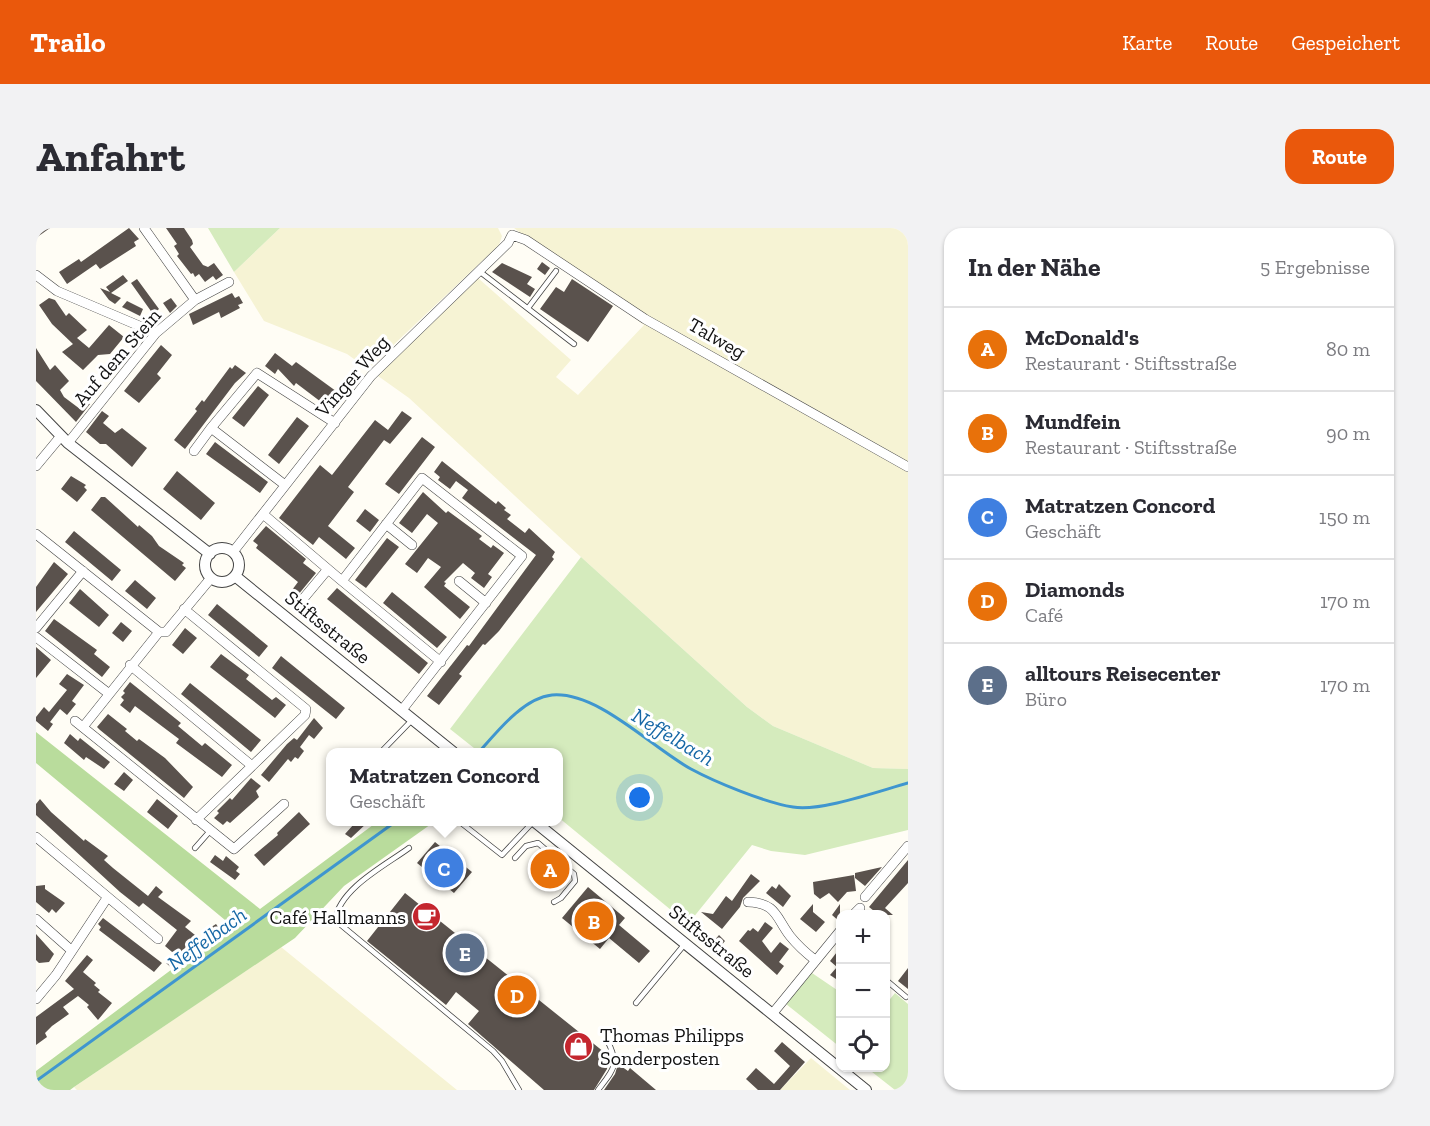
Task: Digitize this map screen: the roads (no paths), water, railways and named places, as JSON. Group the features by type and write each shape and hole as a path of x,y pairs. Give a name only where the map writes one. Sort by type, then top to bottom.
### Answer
{"street":[{"path":"144,228 195,300"},
{"name":"Vinger Weg","path":"233,552 371,376 507,243 509,232"},
{"name":"Talweg","path":"509,232 526,240 645,319 908,467"},
{"path":"36,275 57,291 156,333"},
{"name":"Auf dem Stein","path":"36,466 65,440 156,333 195,300 229,282"},
{"path":"194,451 257,373 334,423"},
{"path":"36,410 65,440 210,554"},
{"path":"212,428 285,485"},
{"path":"342,580 422,478 522,556 402,710"},
{"path":"263,514 441,662"},
{"path":"386,524 412,545"},
{"path":"36,534 159,632 166,632 212,578"},
{"path":"224,548 233,552 238,561 235,576 224,582 212,578 206,569 210,554 224,548"},
{"path":"303,599 328,569"},
{"path":"36,628 83,571"},
{"name":"Stiftsstraße","path":"235,576 447,748"},
{"path":"459,581 486,603"},
{"path":"184,609 306,709 305,715 196,820"},
{"path":"159,632 79,724 234,849 284,804"},
{"path":"36,638 108,693"},
{"path":"130,665 251,765"},
{"name":"Stiftsstraße","path":"539,826 866,1090"},
{"path":"36,837 158,939"},
{"path":"865,897 908,846"},
{"path":"36,999 107,898"},
{"path":"748,902 762,903 780,915 788,934 815,960"},
{"path":"36,919 71,950"},
{"path":"772,1012 815,960 836,939"}],"lane":[{"path":"479,271 574,344"},
{"path":"528,308 556,271"},
{"path":"386,748 413,719"},
{"path":"465,826 502,855 530,826"},
{"path":"195,848 210,831"},
{"path":"515,858 526,846 537,843 574,874 575,881 561,898 554,902"},
{"path":"409,848 351,892 340,906 335,920 498,1056 519,1090"},
{"path":"636,1003 686,943"},
{"path":"890,984 906,997"},
{"path":"598,1090 614,1068 616,1060 607,1040"}],"waterway":[{"name":"Neffelbach","path":"483,748 511,717 531,702 552,695 570,696 606,711 691,769 741,791 782,805 805,808 818,806 850,800 908,783"},
{"name":"Neffelbach","path":"36,1081 389,826"}],"place":[{"name":"Matratzen Concord","path":"444,868"},
{"name":"McDonald's","path":"550,869"},
{"name":"Café Hallmanns","path":"427,917"},
{"name":"Mundfein","path":"594,921"},
{"name":"alltours Reisecenter","path":"465,953"},
{"name":"Diamonds","path":"517,995"},
{"name":"Thomas Philipps Sonderposten","path":"579,1046"}]}
